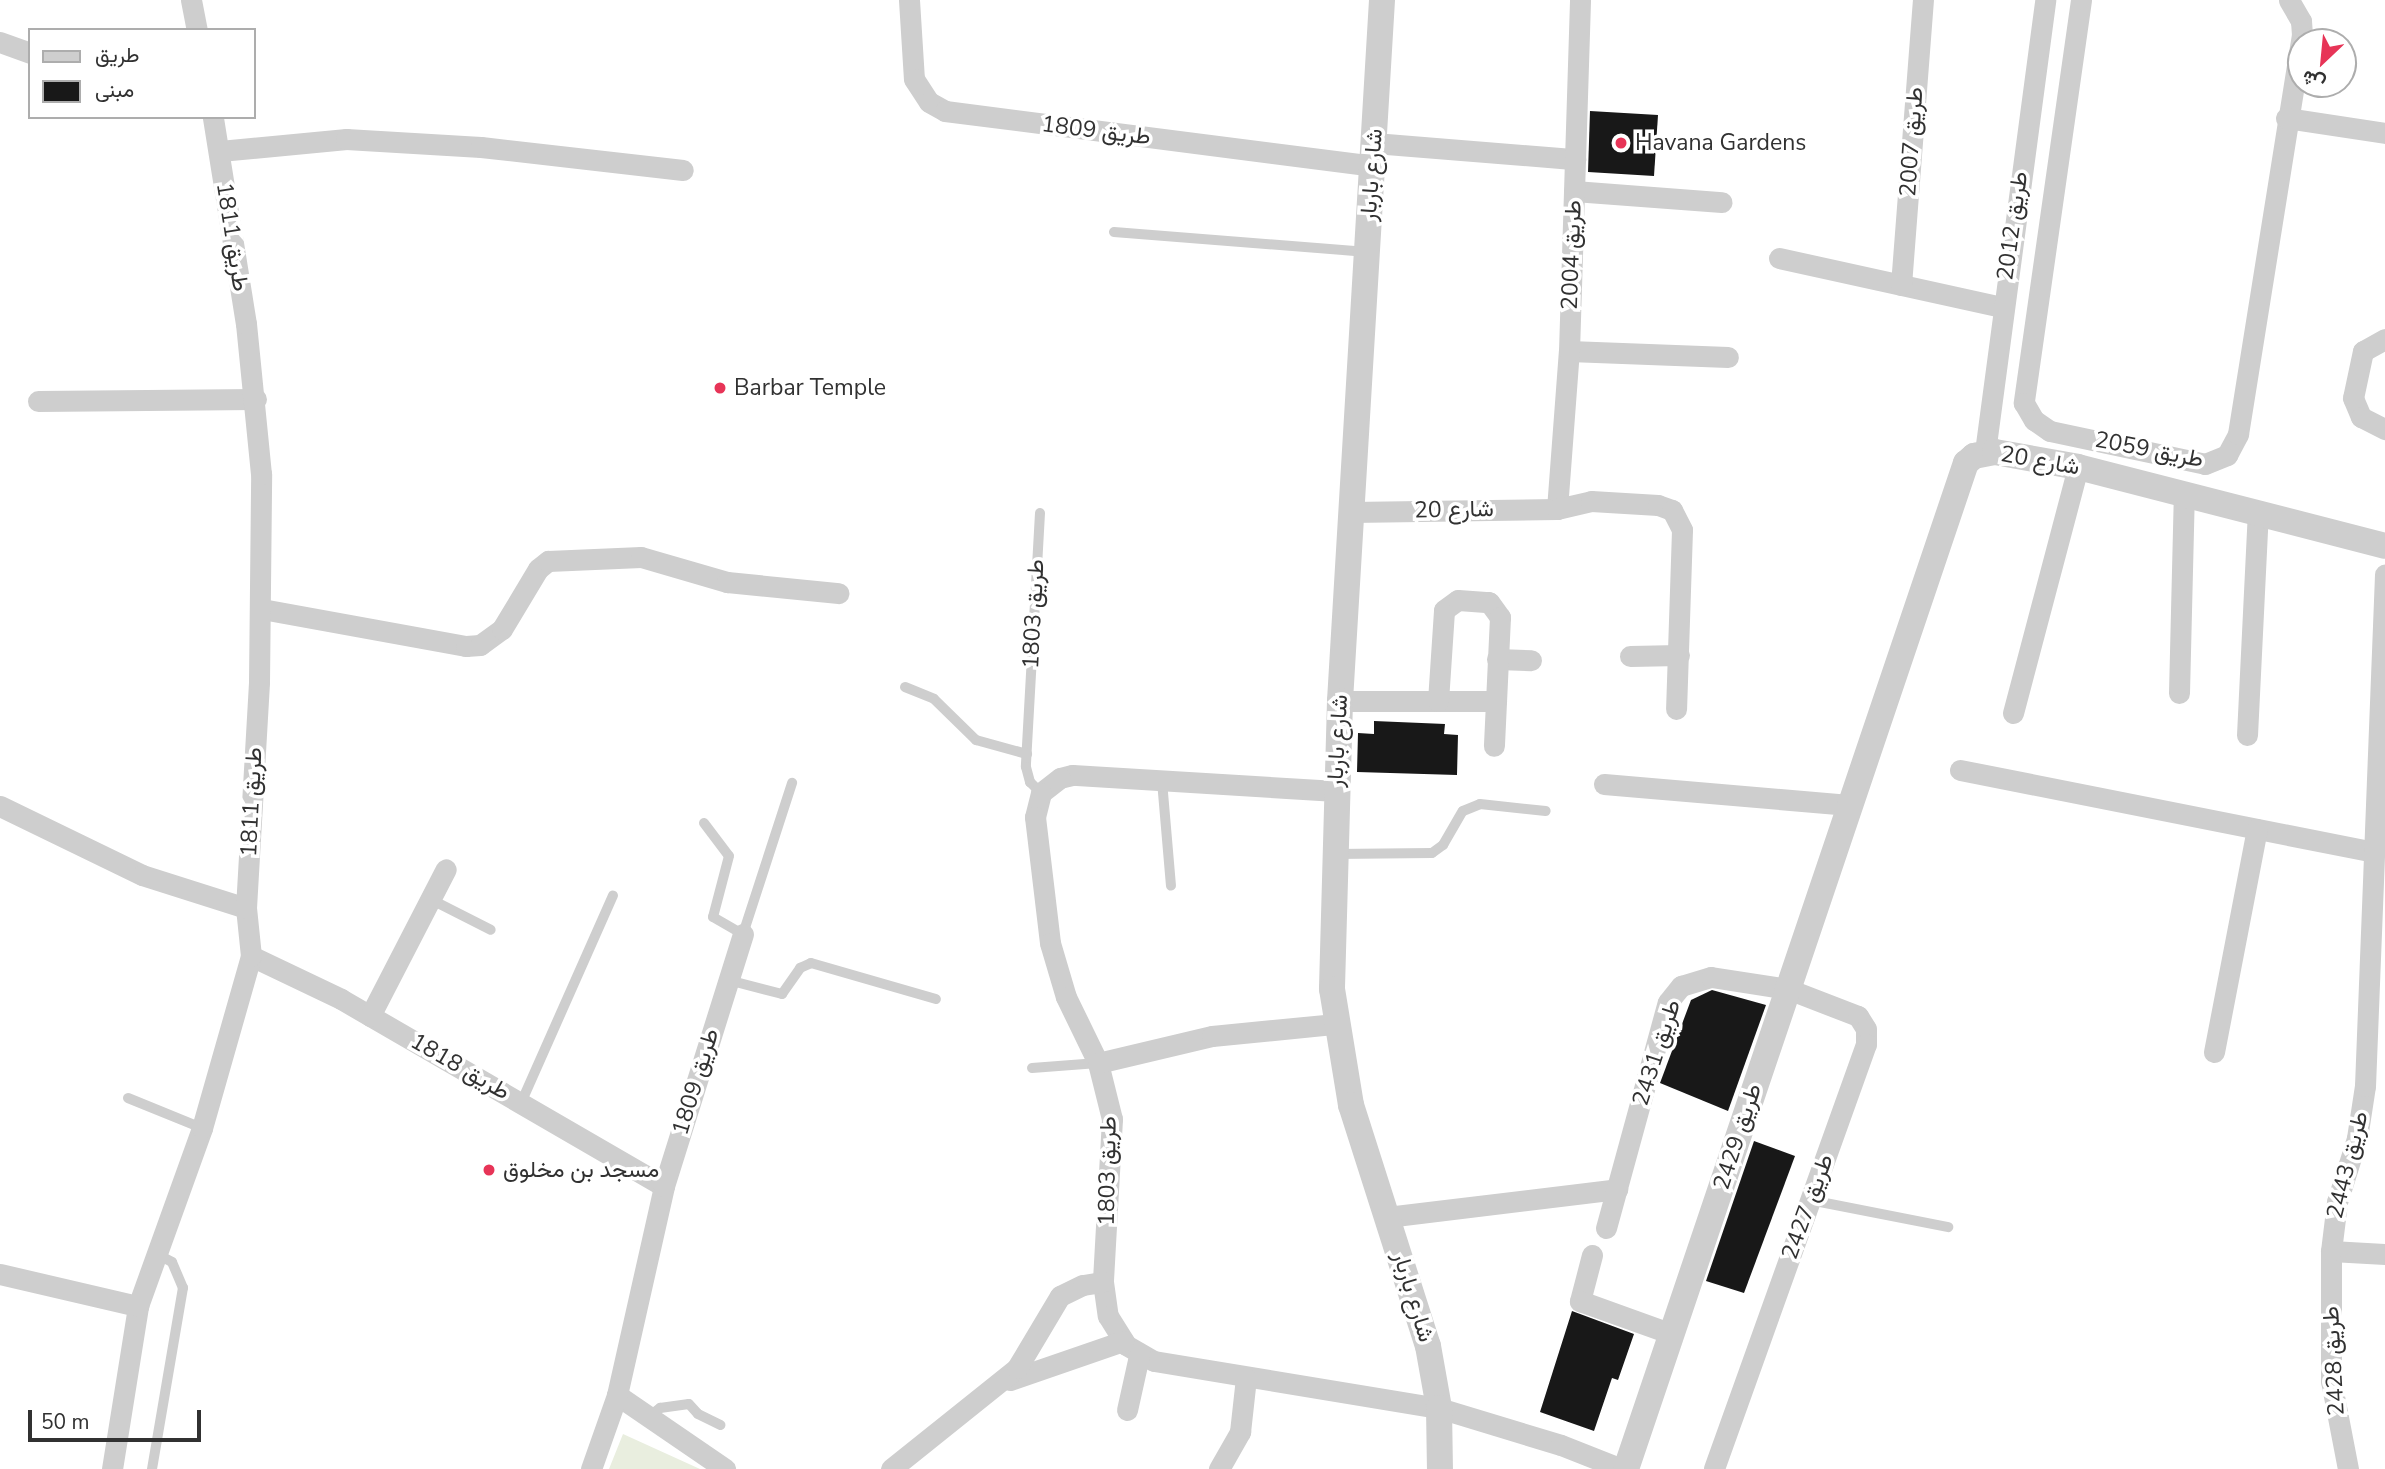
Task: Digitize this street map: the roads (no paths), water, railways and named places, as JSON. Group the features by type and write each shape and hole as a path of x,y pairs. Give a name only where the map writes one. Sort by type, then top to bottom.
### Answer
{"street":[{"path":"191,0 197,28"},
{"name":"طريق 1809","path":"909,0 914,79 929,102 945,111 1373,155 1575,159"},
{"name":"شارع باربار","path":"1382,0 1340,701 1334,854 1335,1024 1351,1105 1428,1346 1439,1408 1440,1469"},
{"name":"طريق 2004","path":"1557,509 1569,351 1580,0"},
{"name":"طريق 2007","path":"1901,285 1923,0"},
{"name":"طريق 2012","path":"1984,452 2045,0"},
{"name":"طريق 2059","path":"2081,0 2023,393 2028,412 2041,426 2197,463 2213,463 2227,455 2238,434 2286,117 2302,35 2301,21 2289,0"},
{"path":"0,41 28,52"},
{"path":"2286,117 2385,133"},
{"name":"طريق 1811","path":"113,1469 138,1306 202,1128 251,956 246,908 262,609 261,474 256,399 213,119"},
{"path":"220,151 346,139 481,147 682,170"},
{"path":"1574,191 1722,202"},
{"path":"1779,258 2002,307"},
{"path":"2385,339 2363,351 2353,398 2361,417 2385,429"},
{"path":"1569,351 1727,357"},
{"path":"38,401 256,399"},
{"name":"شارع 20","path":"1849,805 1961,473 1974,456 1984,452 2078,467 2385,546"},
{"path":"2013,713 2078,467"},
{"path":"2179,693 2184,495"},
{"name":"شارع 20","path":"1351,512 1557,509 1601,501 1658,505 1678,516 1682,530 1679,655"},
{"path":"2246,735 2258,514"},
{"path":"262,609 466,646 480,645 502,629 538,569 548,561 640,557 727,582 838,593"},
{"name":"طريق 2443","path":"2331,1251 2337,1202 2364,1104 2385,575"},
{"path":"1438,701 1442,616 1448,605 1458,600 1493,604 1500,617 1494,746"},
{"path":"1630,656 1679,655 1676,709"},
{"path":"1497,659 1531,660"},
{"path":"1340,701 1496,701"},
{"path":"1960,770 2373,852"},
{"path":"1041,793 1060,778 1072,775 1336,791"},
{"path":"1604,784 1849,805"},
{"name":"طريق 1803","path":"1041,793 1035,817 1050,943 1066,997 1098,1063 1108,1096 1113,1145 1103,1282 1108,1315 1123,1341 1139,1356"},
{"name":"طريق 2429","path":"1439,1408 1550,1441 1624,1469 1672,1334 1849,805"},
{"path":"0,806 142,875 246,908"},
{"path":"2214,1052 2256,829"},
{"path":"370,1016 446,869"},
{"name":"طريق 1809","path":"591,1469 617,1395 664,1186 743,934"},
{"name":"طريق 1818","path":"251,956 370,1016 664,1186"},
{"name":"طريق 2431","path":"1606,1227 1673,993 1690,980 1711,977 1788,989"},
{"name":"طريق 2427","path":"1714,1469 1867,1037 1863,1022 1852,1011 1788,989"},
{"path":"1098,1063 1212,1035 1335,1024"},
{"path":"1387,1217 1617,1189"},
{"path":"2331,1251 2385,1255"},
{"name":"طريق 2428","path":"2331,1251 2331,1381 2348,1469"},
{"path":"1592,1255 1580,1301 1672,1334"},
{"path":"0,1274 138,1306"},
{"path":"891,1469 994,1388 1025,1357 1060,1296 1083,1285 1103,1282"},
{"path":"994,1388 1032,1369 1123,1341"},
{"path":"1127,1410 1139,1356 1246,1378 1439,1408"},
{"path":"1219,1469 1240,1432 1246,1378"},
{"path":"617,1395 725,1469"}],"lane":[{"path":"1114,232 1367,252"},
{"name":"طريق 1803","path":"1040,513 1027,775 1041,793"},
{"path":"905,687 934,699 976,740 1027,754"},
{"path":"1161,781 1171,886"},
{"path":"704,823 729,856 713,917 743,934 792,782"},
{"path":"1334,854 1432,853 1443,845 1459,816 1480,804 1546,811"},
{"path":"521,1103 613,895"},
{"path":"430,899 491,929"},
{"path":"728,980 782,995 800,968 811,963 936,999"},
{"path":"1032,1068 1098,1063"},
{"path":"128,1098 202,1128"},
{"path":"1810,1200 1948,1227"},
{"path":"152,1469 183,1288 172,1262 155,1253"},
{"path":"650,1416 660,1408 689,1404 698,1414 722,1425"}],"place":[{"name":"Havana Gardens","path":"1621,143"},
{"name":"Barbar Temple","path":"720,388"},
{"name":"مسجد بن مخلوق","path":"489,1170"}]}
